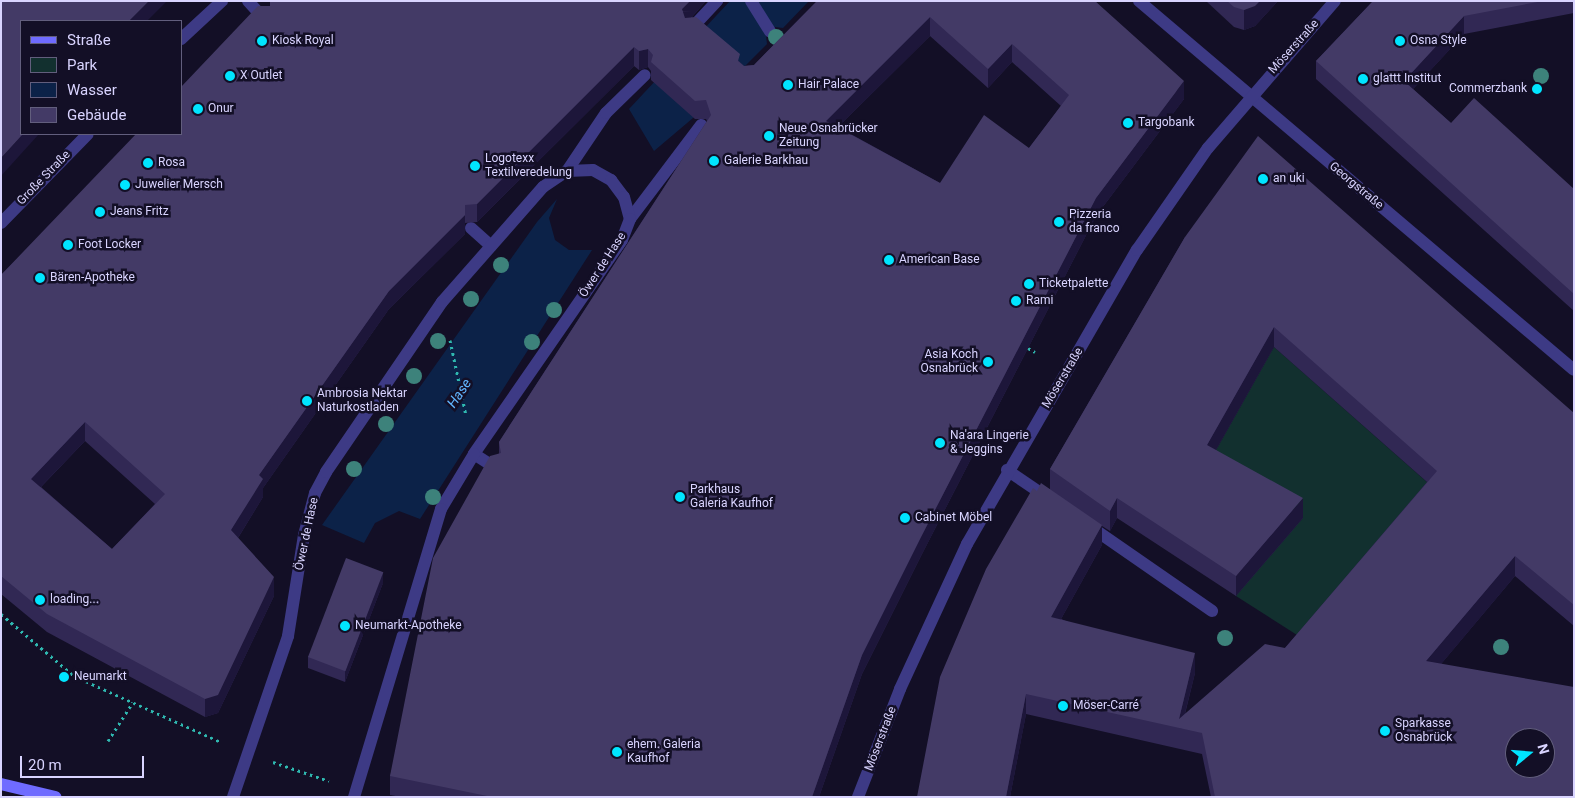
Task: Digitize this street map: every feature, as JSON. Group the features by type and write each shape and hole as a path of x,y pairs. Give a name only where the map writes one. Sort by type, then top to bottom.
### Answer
{"street":[{"path":"182,38 222,1"},
{"path":"248,1 264,19"},
{"path":"690,30 717,1"},
{"path":"751,1 770,31"},
{"name":"Georgstraße","path":"1139,1 1574,370"},
{"name":"Möserstraße","path":"858,797 904,680 967,544 1007,470 1136,250 1208,148 1249,96 1335,1"},
{"name":"Öwer de Hase","path":"233,797 246,754 288,636 304,534 315,493 326,472 442,302 543,187 568,171 606,113 645,75"},
{"name":"Öwer de Hase","path":"354,794 441,508 474,454 622,240 630,219 701,125"},
{"name":"Große Straße","path":"1,223 87,135"},
{"name":"Öwer de Hase","path":"568,171 593,170 611,180 624,197 630,219"},
{"path":"471,228 491,246"},
{"path":"474,454 494,467"},
{"path":"1007,470 1060,506"},
{"path":"1076,517 1212,611"},
{"path":"1,784 38,795 55,797"}],"path":[{"path":"451,342 467,420"},
{"path":"1028,348 1035,352"},
{"path":"1,614 74,676 246,754 354,794"},
{"path":"108,741 133,702"}],"green space":[{"path":"1274,347 1437,491 1308,642 1236,596 1207,466"}],"water":[{"path":"730,1 809,1 783,28 775,27 766,36 767,44 693,118 654,151 629,109"},
{"name":"Hase","path":"557,199 549,218 555,240 569,250 592,250 420,519 399,511 375,523 364,543 322,525 537,222"}],"building":[{"path":"1,1 149,1 130,20 20,20 20,135 22,135 1,158"},
{"path":"270,1 690,1 682,9 685,18 696,17 740,54 738,61 744,66 754,65 817,1 1095,1 1184,81 1096,198 862,655 812,797 492,797 390,776 433,558 490,456 501,453 499,442 711,115 706,100 695,101 651,62 653,55 648,49 639,51 634,47 477,204 465,205 465,215 389,291 259,475 263,479 231,530 274,577 218,695 205,699 47,614 1,576 1,275 135,135 182,135 182,86 258,6 270,6","holes":["930,17 988,69 1012,44 1069,95 1029,148 984,115 940,183 826,121","85,422 165,494 112,549 31,479"]},
{"path":"1227,1 1260,1 1255,6 1244,10 1234,7"},
{"path":"1373,1 1543,1 1464,16 1404,81 1451,123 1474,98 1574,189 1574,294 1316,61"},
{"path":"1258,136 1574,413 1574,605 1515,556 1426,661 1574,687 1574,797 1215,797 1202,733 1026,694 1006,797 917,797 940,677 986,569 1033,488 1037,491 1041,483 1102,525 1051,617 1195,653 1179,719 1265,644 1285,648 1437,471 1274,327 1207,445 1303,498 1236,576 1117,498 1110,511 1050,469 1185,237"},
{"path":"346,558 383,572 345,671 308,657"}],"place":[{"name":"Kiosk Royal","path":"262,41"},
{"name":"Osna Style","path":"1400,41"},
{"name":"X Outlet","path":"230,76"},
{"name":"glattt Institut","path":"1363,79"},
{"name":"Hair Palace","path":"788,85"},
{"name":"Commerzbank","path":"1537,89"},
{"name":"Onur","path":"198,109"},
{"name":"Targobank","path":"1128,123"},
{"name":"Neue Osnabrücker Zeitung","path":"769,136"},
{"name":"Galerie Barkhau","path":"714,161"},
{"name":"Rosa","path":"148,163"},
{"name":"Logotexx Textilveredelung","path":"475,166"},
{"name":"an uki","path":"1263,179"},
{"name":"Juwelier Mersch","path":"125,185"},
{"name":"Jeans Fritz","path":"100,212"},
{"name":"Pizzeria da franco","path":"1059,222"},
{"name":"Foot Locker","path":"68,245"},
{"name":"American Base","path":"889,260"},
{"name":"Bären-Apotheke","path":"40,278"},
{"name":"Ticketpalette","path":"1029,284"},
{"name":"Rami","path":"1016,301"},
{"name":"Asia Koch Osnabrück","path":"988,362"},
{"name":"Ambrosia Nektar Naturkostladen","path":"307,401"},
{"name":"Na'ara Lingerie & Jeggins","path":"940,443"},
{"name":"Parkhaus Galeria Kaufhof","path":"680,497"},
{"name":"Cabinet Möbel","path":"905,518"},
{"name":"loading...","path":"40,600"},
{"name":"Neumarkt-Apotheke","path":"345,626"},
{"name":"Neumarkt","path":"64,677"},
{"name":"Möser-Carré","path":"1063,706"},
{"name":"Sparkasse Osnabrück","path":"1385,731"},
{"name":"ehem. Galeria Kaufhof","path":"617,752"}]}
